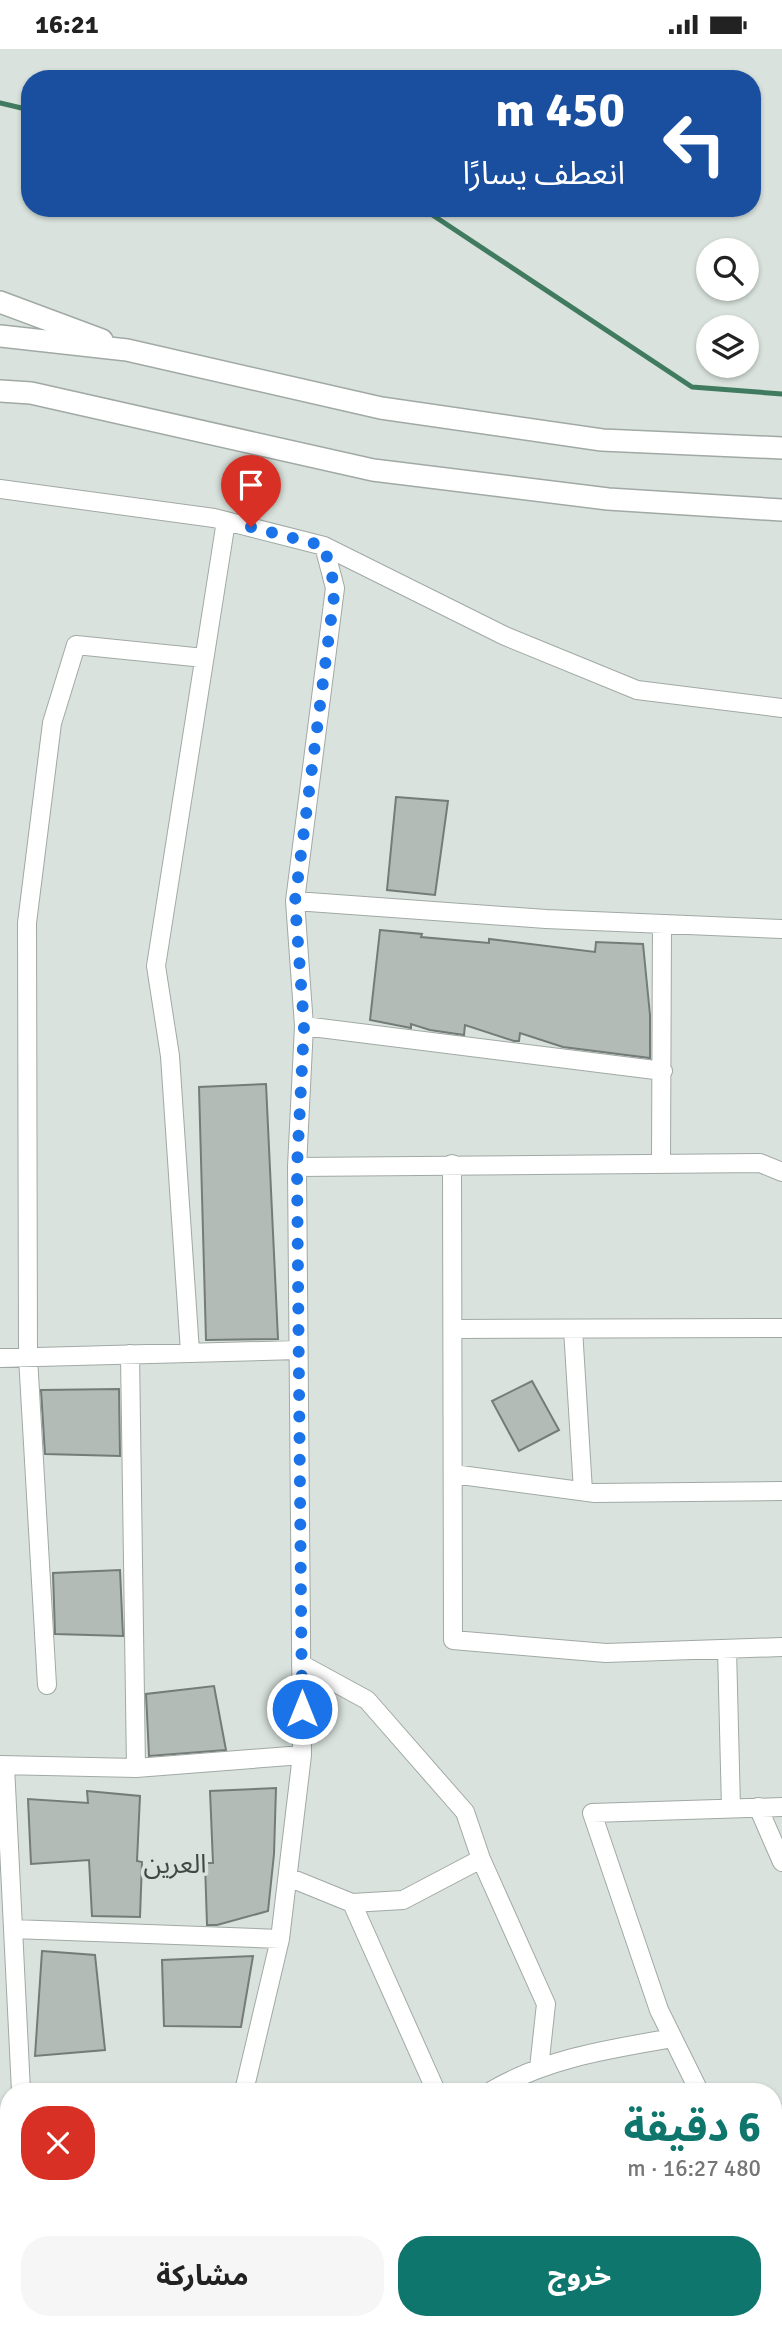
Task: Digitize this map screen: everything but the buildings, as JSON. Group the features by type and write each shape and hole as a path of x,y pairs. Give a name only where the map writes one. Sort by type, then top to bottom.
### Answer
{"main road":[{"path":"0,302 127,350"},
{"path":"0,336 127,350 381,408 602,440 782,448"},
{"path":"0,391 31,393 373,470 608,499 782,510"}],"street":[{"path":"0,489 226,521 324,546 505,636 637,690 782,708"},
{"path":"190,1352 170,1056 156,966 226,521"},
{"path":"246,2083 280,1939 302,1755 297,1167 304,1026 295,901 335,588 324,546"},
{"path":"47,1685 28,1357 27,923 52,723 76,645 204,658"},
{"path":"295,901 546,919 782,929"},
{"path":"661,1163 662,924"},
{"path":"304,1026 663,1071"},
{"path":"297,1167 760,1163 782,1172"},
{"path":"452,1164 453,1640 606,1653 782,1647"},
{"path":"453,1329 782,1328"},
{"path":"573,1329 583,1492"},
{"path":"0,1358 298,1350"},
{"path":"130,1354 136,1768"},
{"path":"453,1474 583,1492 782,1491"},
{"path":"727,1649 731,1808"},
{"path":"302,1664 367,1700 465,1812 481,1859 546,2004 539,2068"},
{"path":"20,2083 2,1766 136,1768 302,1755"},
{"path":"758,1807 782,1862"},
{"path":"695,2083 659,2010 592,1813 782,1807"},
{"path":"288,1877 352,1903 403,1900 481,1859"},
{"path":"352,1903 432,2083"},
{"path":"13,1929 280,1939"},
{"path":"505,2083 521,2074 588,2053 673,2038"}],"waterway":[{"path":"0,103 21,108"},
{"path":"436,217 692,387 782,394"}],"district":[{"name":"العرين","path":"175,1864"}],"route":[{"path":"251,527 324,546 335,588 295,901 304,1026 297,1167 302,1709"}]}
